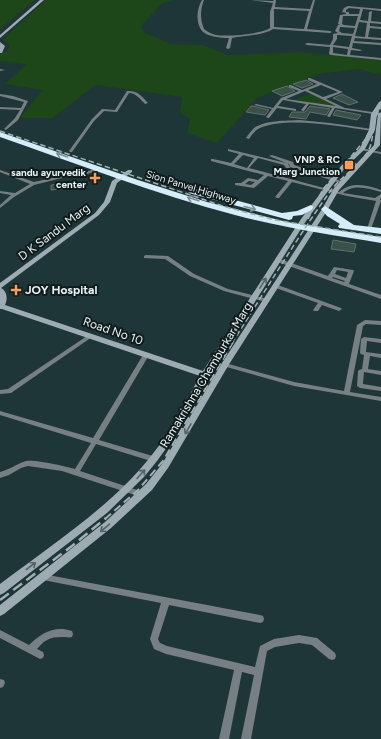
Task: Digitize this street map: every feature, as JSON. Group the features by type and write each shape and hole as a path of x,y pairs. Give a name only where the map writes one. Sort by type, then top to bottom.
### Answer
{"highway":[{"path":"2,130 71,150 108,163"},
{"name":"Sion Panvel Highway","path":"2,130 99,168 127,172 224,209 287,224 301,223"},
{"name":"Sion Panvel Highway","path":"186,189 301,223 381,240"},
{"path":"278,215 298,213 311,208"},
{"path":"325,209 339,220 356,228"},
{"path":"287,224 292,228 294,235"},
{"name":"Sion Panvel Highway","path":"314,226 381,231"}],"main road":[{"path":"0,32 42,0"},
{"path":"0,37 32,7"},
{"path":"0,43 3,46 0,52"},
{"name":"Ramakrishna Chemburkar Marg","path":"0,590 104,510 141,474 154,459 172,434 205,375 311,208 325,189 362,150 378,117 381,103"},
{"name":"Ramakrishna Chemburkar Marg","path":"0,611 108,525 141,494 165,466 225,364 325,209 334,191 377,145 379,136 378,117"},
{"path":"371,132 379,136"},
{"name":"D K Sandu Marg","path":"0,286 97,214 107,202 114,182 127,172"},
{"path":"0,290 4,296 1,307"},
{"name":"Road No 10","path":"1,307 216,379"},
{"path":"233,331 244,334"}],"street":[{"path":"203,0 198,15 203,30 217,36 231,36 270,30 272,28 330,32"},
{"path":"252,0 275,1 272,28"},
{"path":"305,30 314,0"},
{"path":"274,8 310,10"},
{"path":"356,27 348,16 348,13 344,12 345,8 362,8 381,23"},
{"path":"350,48 362,8"},
{"path":"335,39 341,40 370,15 381,11"},
{"path":"343,26 340,24 342,15 348,16"},
{"path":"370,15 381,19"},
{"path":"350,48 330,54 335,39 335,34 341,34 356,27 370,15"},
{"path":"367,32 370,15"},
{"path":"348,22 381,39"},
{"path":"341,34 337,31 338,27 343,26 356,27 367,32 381,35"},
{"path":"367,32 381,28"},
{"path":"228,48 231,36"},
{"path":"341,43 350,48 360,50 381,48"},
{"path":"307,44 350,48 381,57"},
{"path":"339,51 350,48 360,50 381,44"},
{"path":"320,53 322,45"},
{"path":"309,79 341,92 324,98"},
{"path":"268,117 282,99 320,84"},
{"path":"290,86 324,98 345,109"},
{"path":"71,150 93,120 103,110 116,111 128,92 133,91 138,94 146,103"},
{"path":"0,95 12,96 26,101 17,119 2,130"},
{"path":"282,99 345,109 378,117"},
{"path":"303,110 308,103"},
{"path":"256,105 295,110"},
{"path":"329,116 334,107"},
{"path":"0,108 22,109"},
{"path":"248,138 257,128 279,122 300,122 371,132"},
{"path":"229,150 286,164 288,168 280,178"},
{"path":"362,150 381,154"},
{"path":"233,163 242,153"},
{"path":"271,156 291,163 292,166 342,182"},
{"path":"249,167 257,157"},
{"path":"213,160 340,193 376,200 380,198"},
{"path":"269,166 274,161"},
{"path":"349,162 358,165"},
{"path":"0,207 15,194 35,184 66,176 82,175 99,168"},
{"path":"0,171 35,184"},
{"path":"258,181 248,179 239,184 252,187 267,174"},
{"path":"277,197 291,180"},
{"path":"340,193 355,185 381,191"},
{"path":"0,192 15,194"},
{"path":"369,229 380,198"},
{"path":"146,257 166,257 192,274 226,290 266,300"},
{"path":"278,260 347,282 381,297"},
{"path":"330,277 336,268 351,271 347,282"},
{"path":"275,286 339,309"},
{"path":"316,310 321,303"},
{"path":"347,393 361,323 381,323"},
{"path":"0,392 9,391 90,336"},
{"path":"365,370 365,354 363,346 365,338 381,340"},
{"path":"356,344 363,346"},
{"path":"355,352 381,356"},
{"path":"76,473 146,355"},
{"path":"225,364 294,384 381,398"},
{"path":"381,373 365,370 361,371 360,380 360,386 381,389"},
{"path":"350,378 360,380"},
{"path":"370,388 370,397"},
{"path":"0,413 154,459"},
{"path":"0,475 28,463 62,468 141,494"},
{"path":"43,577 260,619"},
{"path":"166,601 154,639 157,646 166,650 258,672"},
{"path":"30,650 44,636 54,633 69,634"},
{"path":"0,634 40,655"},
{"path":"246,739 263,650 274,643 299,639 314,641 332,656"},
{"path":"224,739 239,667"}],"green space":[{"path":"0,0 35,0 0,29"},
{"path":"46,0 174,0 162,3 141,26 144,32 170,44 203,45 228,55 299,52 381,59 381,75 359,69 319,74 257,98 217,143 187,133 190,119 180,113 182,97 95,85 53,118 20,118 42,90 5,84 27,64 0,61 0,54 9,48 9,44 3,39"},
{"path":"312,93 345,108 294,100"}],"building":[{"path":"306,80 313,84 302,88 293,84"},
{"path":"287,86 295,91 282,96 272,91"},
{"path":"342,94 358,102 349,105 333,98"},
{"path":"251,106 269,110 265,115 246,112"},
{"path":"310,106 330,109 326,115 310,112 306,119 289,117 292,112 305,112"},
{"path":"336,110 361,115 357,120 333,115"},
{"path":"67,183 69,188 51,190 51,185"},
{"path":"333,240 356,244 354,252 331,249"}],"railway":[{"path":"307,225 333,188 363,159 367,153 370,148 375,118 381,108"},
{"path":"308,219 323,189 365,140 371,128"},
{"path":"0,131 226,207 275,220 307,225"},
{"path":"232,343 307,225"},
{"path":"307,225 381,237"},
{"path":"105,519 138,490 163,461 233,342"},
{"path":"0,600 72,546 106,518"}],"place":[{"name":"VNP & RC Marg Junction","path":"349,165"},
{"name":"sandu ayurvedik center","path":"95,178"},
{"name":"JOY Hospital","path":"16,290"}]}
